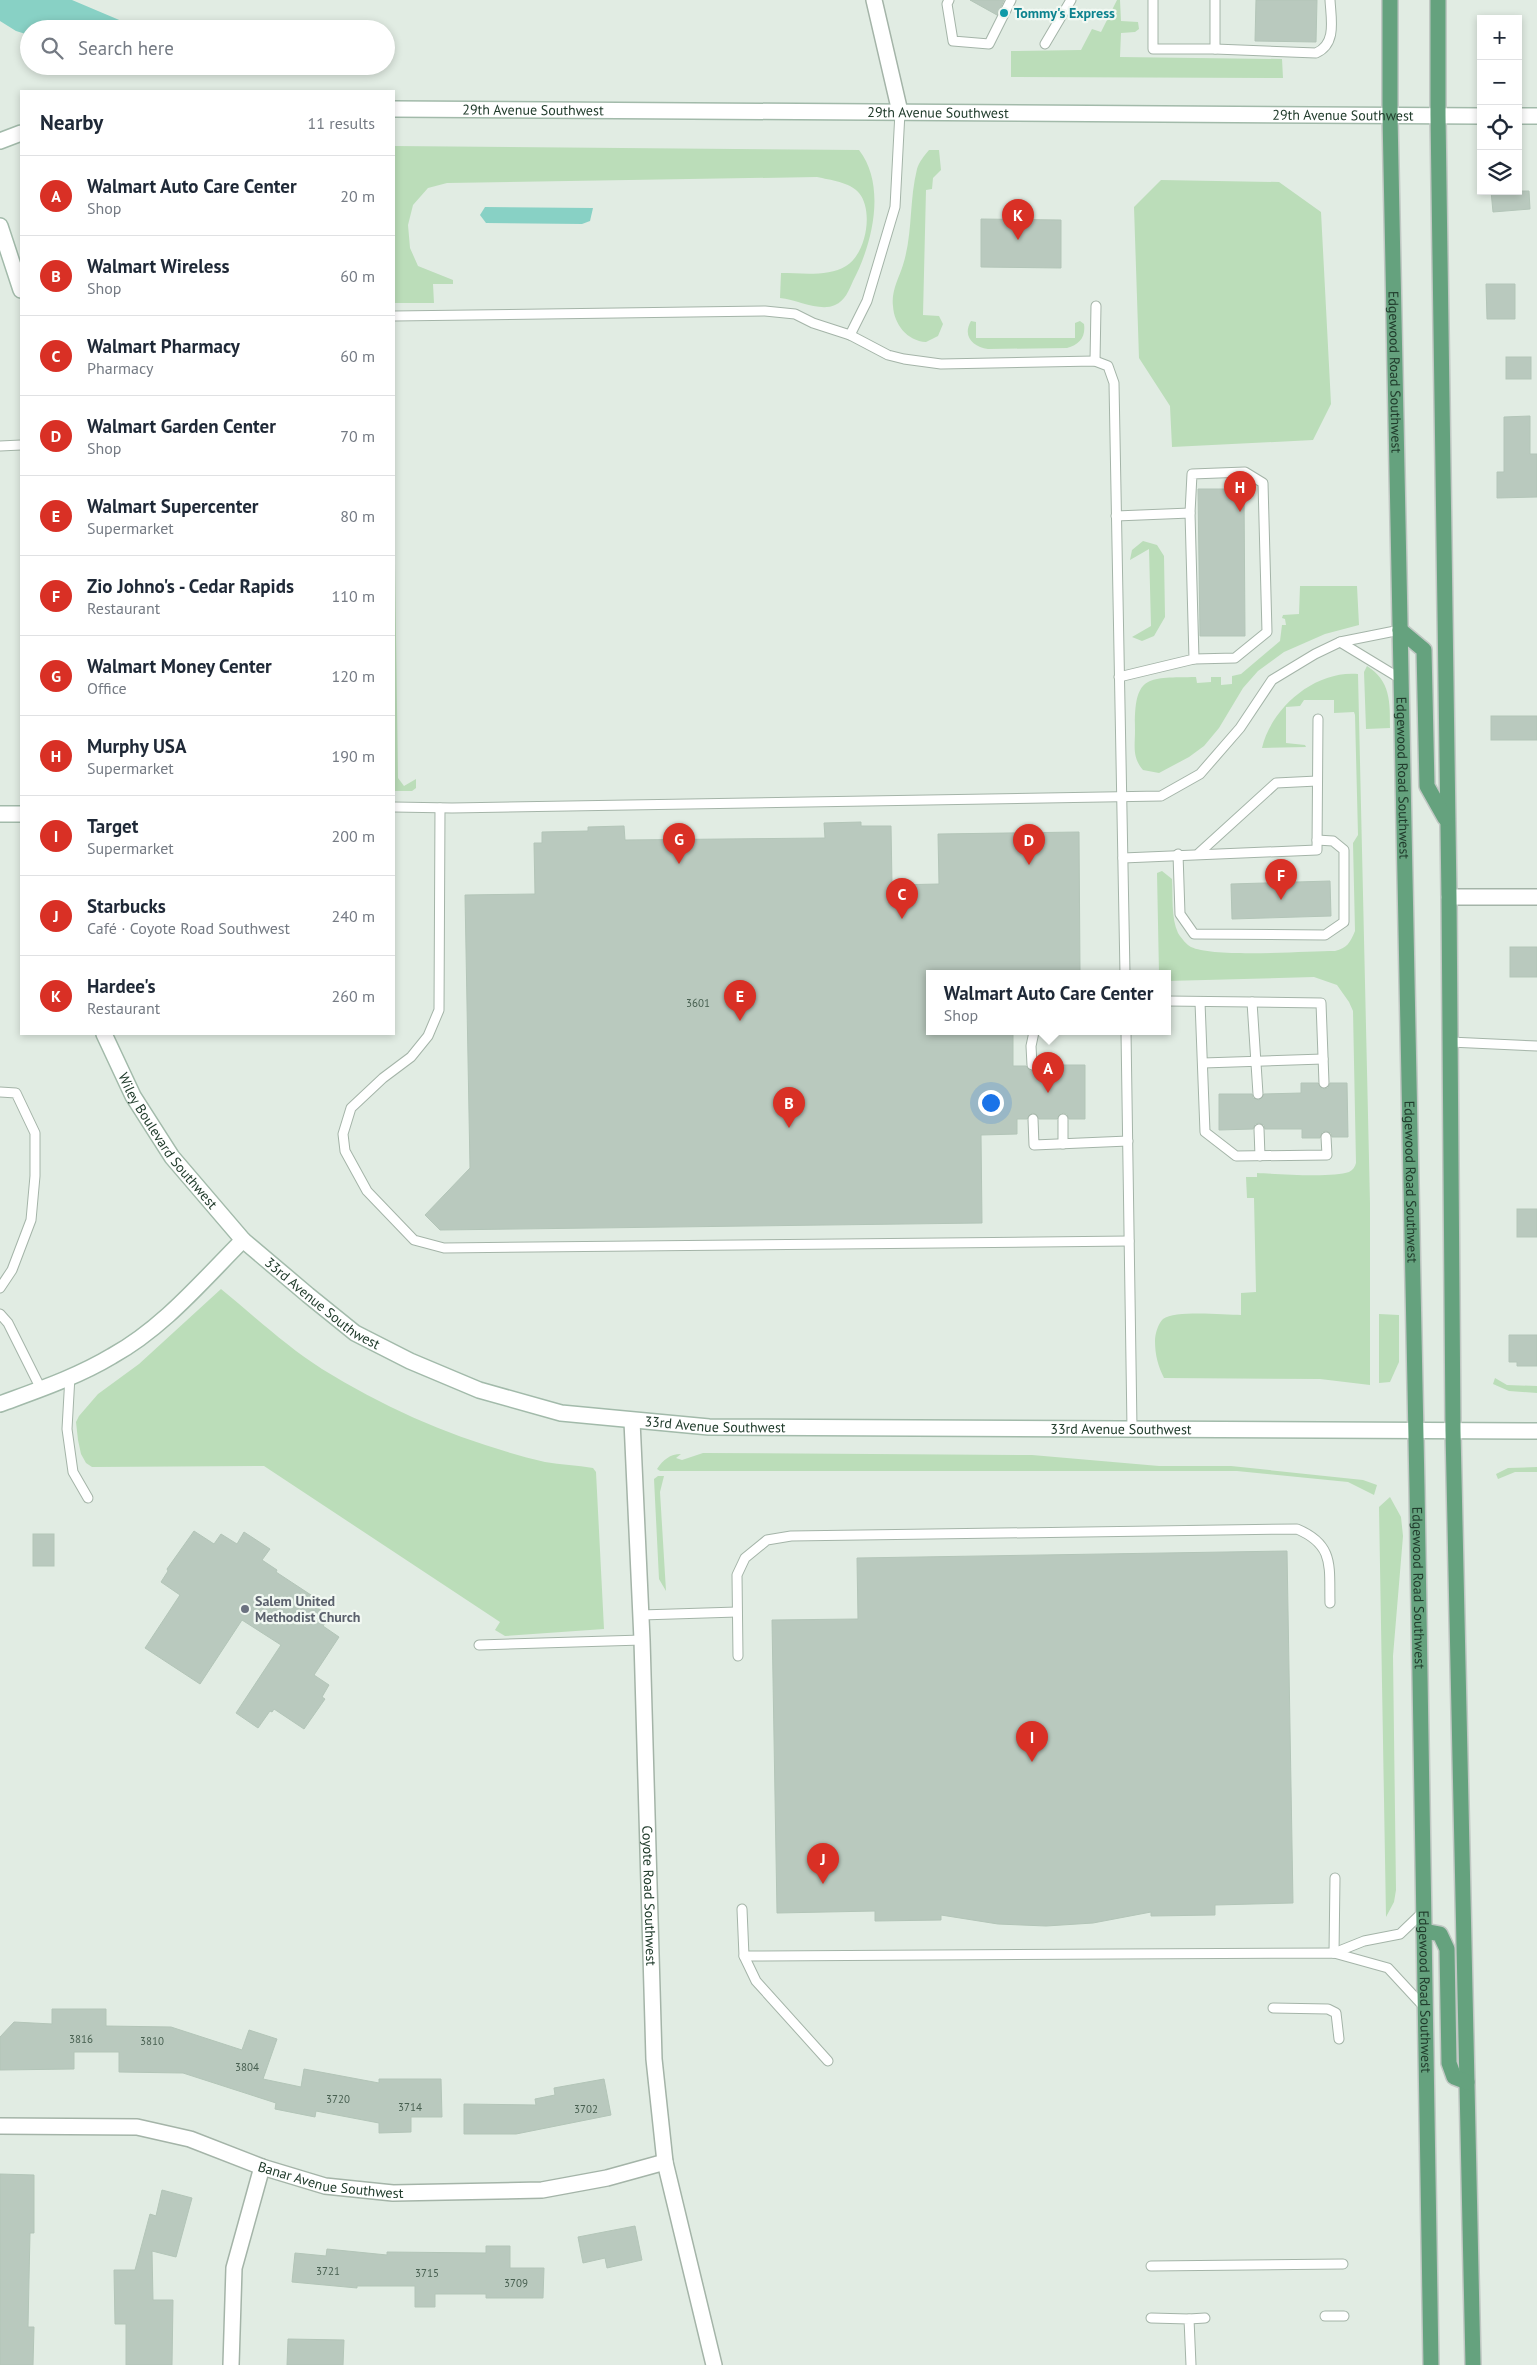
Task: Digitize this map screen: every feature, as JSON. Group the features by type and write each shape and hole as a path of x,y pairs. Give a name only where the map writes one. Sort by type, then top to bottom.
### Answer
{"main road":[{"name":"Edgewood Road Southwest","path":"1390,0 1390,115 1416,1431 1431,2365"},
{"path":"1438,0 1446,820 1449,897 1453,1431 1472,2365"},
{"path":"1400,630 1424,650 1427,786 1446,820"},
{"path":"1424,1931 1440,1934 1446,1949 1449,2064 1454,2077 1467,2082"}],"street":[{"path":"874,0 900,112"},
{"name":"29th Avenue Southwest","path":"395,109 1477,116"},
{"path":"1522,116 1537,116"},
{"path":"0,141 20,133"},
{"path":"0,226 20,287"},
{"path":"0,814 20,814"},
{"path":"1449,897 1537,897"},
{"name":"Wiley Boulevard Southwest","path":"104,1035 133,1096 172,1157 243,1240"},
{"path":"0,1404 41,1389 113,1356 166,1318 243,1240"},
{"name":"33rd Avenue Southwest","path":"243,1240 354,1333 410,1361 479,1390 561,1413 709,1427 1537,1431"},
{"name":"Coyote Road Southwest","path":"632,1421 642,1640 654,2059 665,2162 714,2365"},
{"name":"Banar Avenue Southwest","path":"0,2126 137,2127 190,2139 262,2167 325,2186 393,2193 542,2190 608,2178 665,2162"},
{"path":"231,2365 234,2268 262,2167"}],"lane":[{"path":"949,0 947,4 953,41 989,44 1011,0"},
{"path":"1045,44 1071,0"},
{"path":"1153,0 1153,49 1316,53 1322,50 1331,39 1330,0"},
{"path":"1215,50 1216,0"},
{"path":"850,335 868,301 895,207 900,112"},
{"path":"1096,306 1096,361"},
{"path":"395,316 765,311 795,314 850,335 888,355 942,364 1096,361 1108,366 1114,383 1125,970"},
{"path":"0,446 20,445"},
{"path":"1119,677 1194,659 1235,658 1267,632 1263,483 1244,472 1192,474 1190,513 1194,659"},
{"path":"1116,516 1190,513"},
{"path":"395,807 440,808 1161,796 1200,774 1240,728 1272,680 1340,642 1400,630"},
{"path":"1340,642 1401,679"},
{"path":"1123,858 1199,853 1317,850 1318,719"},
{"path":"1199,853 1276,783 1318,781"},
{"path":"440,808 440,1010 428,1036 411,1057 383,1078 351,1108 343,1134 346,1151 367,1191 414,1240 444,1248 1129,1241"},
{"path":"1178,854 1180,914 1194,934 1325,935 1344,922 1344,850 1333,841 1317,840"},
{"path":"1171,1002 1321,1003 1324,1083"},
{"path":"1200,1002 1205,1132 1236,1156 1327,1155 1326,1137"},
{"path":"1252,1002 1258,1094"},
{"path":"1032,1066 1031,1046 1033,1035"},
{"path":"1126,1035 1132,1428"},
{"path":"1450,1042 1537,1046"},
{"path":"1203,1063 1323,1059"},
{"path":"0,1092 16,1093 35,1133 32,1220 12,1270 0,1288"},
{"path":"1033,1119 1034,1145 1128,1142"},
{"path":"1063,1119 1063,1144"},
{"path":"1259,1129 1260,1156"},
{"path":"0,1314 8,1323 41,1389"},
{"path":"70,1376 67,1429 73,1472 88,1498"},
{"path":"738,1656 736,1575 745,1558 767,1540 791,1536 1297,1529 1314,1536 1326,1551 1329,1570 1330,1603"},
{"path":"641,1615 737,1612"},
{"path":"479,1645 642,1640"},
{"path":"1334,1953 1335,1878"},
{"path":"742,1909 744,1956 756,1981 828,2061"},
{"path":"1334,1953 1364,1941 1400,1934 1424,1910"},
{"path":"744,1956 1334,1953 1388,1968 1425,2008"},
{"path":"1273,2008 1328,2009 1336,2013 1339,2039"},
{"path":"1151,2266 1343,2264"},
{"path":"1325,2316 1344,2316"},
{"path":"1151,2318 1205,2318"},
{"path":"1190,2319 1191,2365"}],"green space":[{"path":"1117,0 1120,0 1121,21 1138,22 1139,29 1135,32 1121,33 1120,57 1282,59 1283,78 1011,77 1011,51 1081,50 1092,29 1101,32"},
{"path":"395,146 859,150 868,164 873,181 874,198 874,216 871,233 860,267 848,291 844,298 829,307 809,305 780,298 781,273 814,274 839,269 853,260 863,242 867,221 864,201 859,193 850,186 840,182 817,177 447,183 428,188 413,205 408,225 410,248 418,266 453,280 453,284 433,284 434,303 395,303"},
{"path":"929,150 939,150 941,170 933,178 932,189 926,190 923,315 939,316 943,324 938,336 926,342 907,335 899,325 894,313 893,300 894,290 906,253 917,169 920,161"},
{"path":"1161,180 1279,182 1321,212 1331,404 1313,440 1172,447 1170,406 1139,358 1134,207"},
{"path":"971,321 976,322 976,338 1075,338 1075,323 1080,321 1084,324 1084,333 1078,343 1067,348 988,349 978,346 970,340 968,331"},
{"path":"1143,541 1157,545 1164,556 1165,617 1154,636 1142,641 1132,637 1151,626 1149,549 1130,560 1132,550"},
{"path":"395,563 398,778 404,786 416,779 416,788 412,791 395,791"},
{"path":"1300,586 1357,586 1359,625 1325,634 1284,652 1258,671 1243,688 1219,728 1204,746 1189,757 1159,773 1143,770 1137,761 1135,747 1135,712 1137,698 1141,689 1155,679 1166,678 1196,677 1197,683 1211,682 1211,677 1221,677 1221,685 1232,684 1232,676 1241,674 1280,641 1282,625 1286,625 1285,619 1282,618 1283,615 1299,614"},
{"path":"1367,666 1381,678 1388,693 1390,728 1366,729 1364,672"},
{"path":"1342,674 1358,674 1370,1203 1370,1385 1320,1379 1164,1378 1157,1360 1155,1341 1157,1329 1163,1319 1169,1316 1189,1314 1241,1315 1241,1293 1256,1292 1254,1198 1247,1198 1246,1177 1257,1177 1257,1173 1341,1174 1352,1170 1356,1163 1353,1011 1337,985 1314,977 1171,981 1171,970 1159,970 1157,873 1162,871 1172,879 1173,914 1178,933 1191,947 1219,952 1260,953 1335,951 1348,944 1355,931 1353,843 1358,835 1354,712 1334,713 1334,700 1304,700 1300,706 1286,707 1286,743 1305,745 1306,747 1262,748 1267,733 1275,719 1297,694 1326,678"},
{"path":"221,1289 283,1341 322,1369 348,1385 402,1412 430,1425 487,1446 545,1462 593,1468 596,1472 604,1629 505,1636 495,1630 500,1622 264,1466 92,1467 86,1463 81,1454 78,1440 76,1422 79,1416 98,1394 139,1364"},
{"path":"1379,1314 1399,1315 1399,1362 1390,1382 1379,1383"},
{"path":"1495,1378 1507,1385 1537,1386 1537,1393 1509,1391 1493,1384"},
{"path":"703,1453 1032,1455 1159,1466 1231,1466 1363,1480 1377,1485 1374,1495 1348,1482 1237,1471 660,1471 657,1469 670,1456 681,1454 676,1458 682,1460"},
{"path":"1537,1467 1537,1472 1515,1472 1498,1479 1496,1474 1508,1468"},
{"path":"658,1476 664,1476 660,1492 666,1591 659,1579 654,1479"},
{"path":"1390,1497 1401,1517 1403,1536 1393,1656 1396,1890 1394,1902 1386,1917 1379,1507"}],"water":[{"path":"0,0 72,0 119,20 20,20 20,32 0,21"},
{"path":"485,207 593,208 590,221 582,224 486,223 480,215"}],"building":[{"path":"970,0 1004,0 997,15"},
{"path":"1256,0 1317,0 1316,42 1255,41"},
{"path":"1522,191 1529,191 1530,209 1493,212 1491,195 1522,195"},
{"path":"981,219 1061,220 1061,268 981,267"},
{"path":"1486,284 1515,284 1515,319 1487,319"},
{"path":"1506,357 1531,357 1531,379 1506,379"},
{"path":"1530,416 1530,454 1537,454 1537,497 1497,498 1497,472 1504,472 1504,417"},
{"path":"1198,489 1244,489 1245,636 1200,636"},
{"path":"1491,716 1537,716 1537,740 1491,740"},
{"path":"861,822 861,826 891,826 892,885 939,884 938,834 1079,832 1080,970 926,970 926,1035 1013,1035 1013,1066 1026,1066 1030,1071 1035,1070 1038,1065 1085,1065 1085,1119 1069,1119 1067,1114 1063,1113 1057,1119 1039,1119 1036,1114 1032,1113 1027,1119 1017,1119 1017,1134 981,1135 982,1223 440,1230 425,1215 470,1168 465,895 535,894 534,843 542,843 542,832 588,831 588,827 624,826 625,840 825,838 824,823"},
{"path":"1330,881 1331,916 1232,919 1231,884"},
{"path":"1510,947 1537,947 1537,977 1510,977"},
{"path":"1301,1083 1318,1083 1324,1089 1328,1088 1330,1083 1347,1083 1348,1137 1332,1137 1331,1133 1326,1131 1322,1132 1320,1138 1302,1138 1302,1129 1265,1129 1264,1125 1259,1123 1255,1124 1253,1129 1219,1130 1219,1094 1252,1094 1253,1098 1259,1100 1264,1094 1301,1093"},
{"path":"1517,1209 1537,1209 1537,1237 1517,1237"},
{"path":"1509,1335 1537,1335 1537,1366 1517,1366 1517,1362 1509,1362"},
{"name":"Salem United Methodist Church","path":"194,1531 214,1544 221,1534 237,1544 244,1532 270,1549 262,1560 277,1570 276,1572 314,1597 310,1603 330,1616 323,1626 339,1637 314,1675 329,1685 322,1697 325,1699 304,1729 274,1709 272,1712 270,1711 258,1728 236,1713 281,1645 242,1620 200,1684 145,1648 180,1595 161,1582 168,1571 167,1569"},
{"path":"33,1534 54,1534 54,1566 33,1566"},
{"path":"1287,1551 1293,1903 1215,1905 1215,1915 1151,1916 1151,1912 1093,1923 1046,1926 998,1924 941,1915 941,1920 875,1921 875,1911 777,1913 772,1620 858,1619 857,1558"},
{"path":"52,2009 106,2009 106,2026 171,2027 242,2050 249,2030 277,2039 263,2079 301,2087 304,2069 379,2083 379,2079 441,2079 442,2117 411,2117 411,2132 379,2133 379,2123 316,2111 315,2117 275,2109 276,2103 183,2073 119,2072 119,2052 74,2052 74,2069 0,2070 0,2037 14,2022 52,2024"},
{"path":"604,2079 611,2115 516,2134 464,2134 464,2104 536,2105 535,2099 555,2095 554,2088"},
{"path":"0,2174 34,2175 34,2233 30,2233 28,2327 34,2327 33,2365 0,2365"},
{"path":"162,2190 192,2198 176,2257 152,2251 153,2300 173,2300 172,2365 126,2365 126,2324 115,2324 114,2270 135,2270 150,2214 156,2216"},
{"path":"635,2226 642,2260 607,2268 605,2258 583,2263 578,2237"},
{"path":"486,2246 510,2246 510,2268 544,2268 543,2298 486,2298 486,2294 435,2294 435,2307 415,2307 415,2286 357,2286 357,2288 292,2282 295,2253 326,2256 327,2249 387,2255 387,2252 486,2253"},
{"path":"288,2339 344,2340 343,2365 287,2365"}],"place":[{"name":"Tommy's Express","path":"1004,13"},
{"name":"Hardee's","path":"1018,240"},
{"name":"Murphy USA","path":"1240,512"},
{"name":"Walmart Money Center","path":"679,864"},
{"name":"Walmart Garden Center","path":"1029,865"},
{"name":"Zio Johno's - Cedar Rapids","path":"1281,900"},
{"name":"Walmart Pharmacy","path":"902,919"},
{"name":"Walmart Supercenter","path":"740,1021"},
{"name":"Walmart Auto Care Center","path":"1048,1093"},
{"name":"Walmart Wireless","path":"789,1128"},
{"name":"Salem United Methodist Church","path":"245,1609"},
{"name":"Target","path":"1032,1762"},
{"name":"Starbucks","path":"823,1884"}]}
